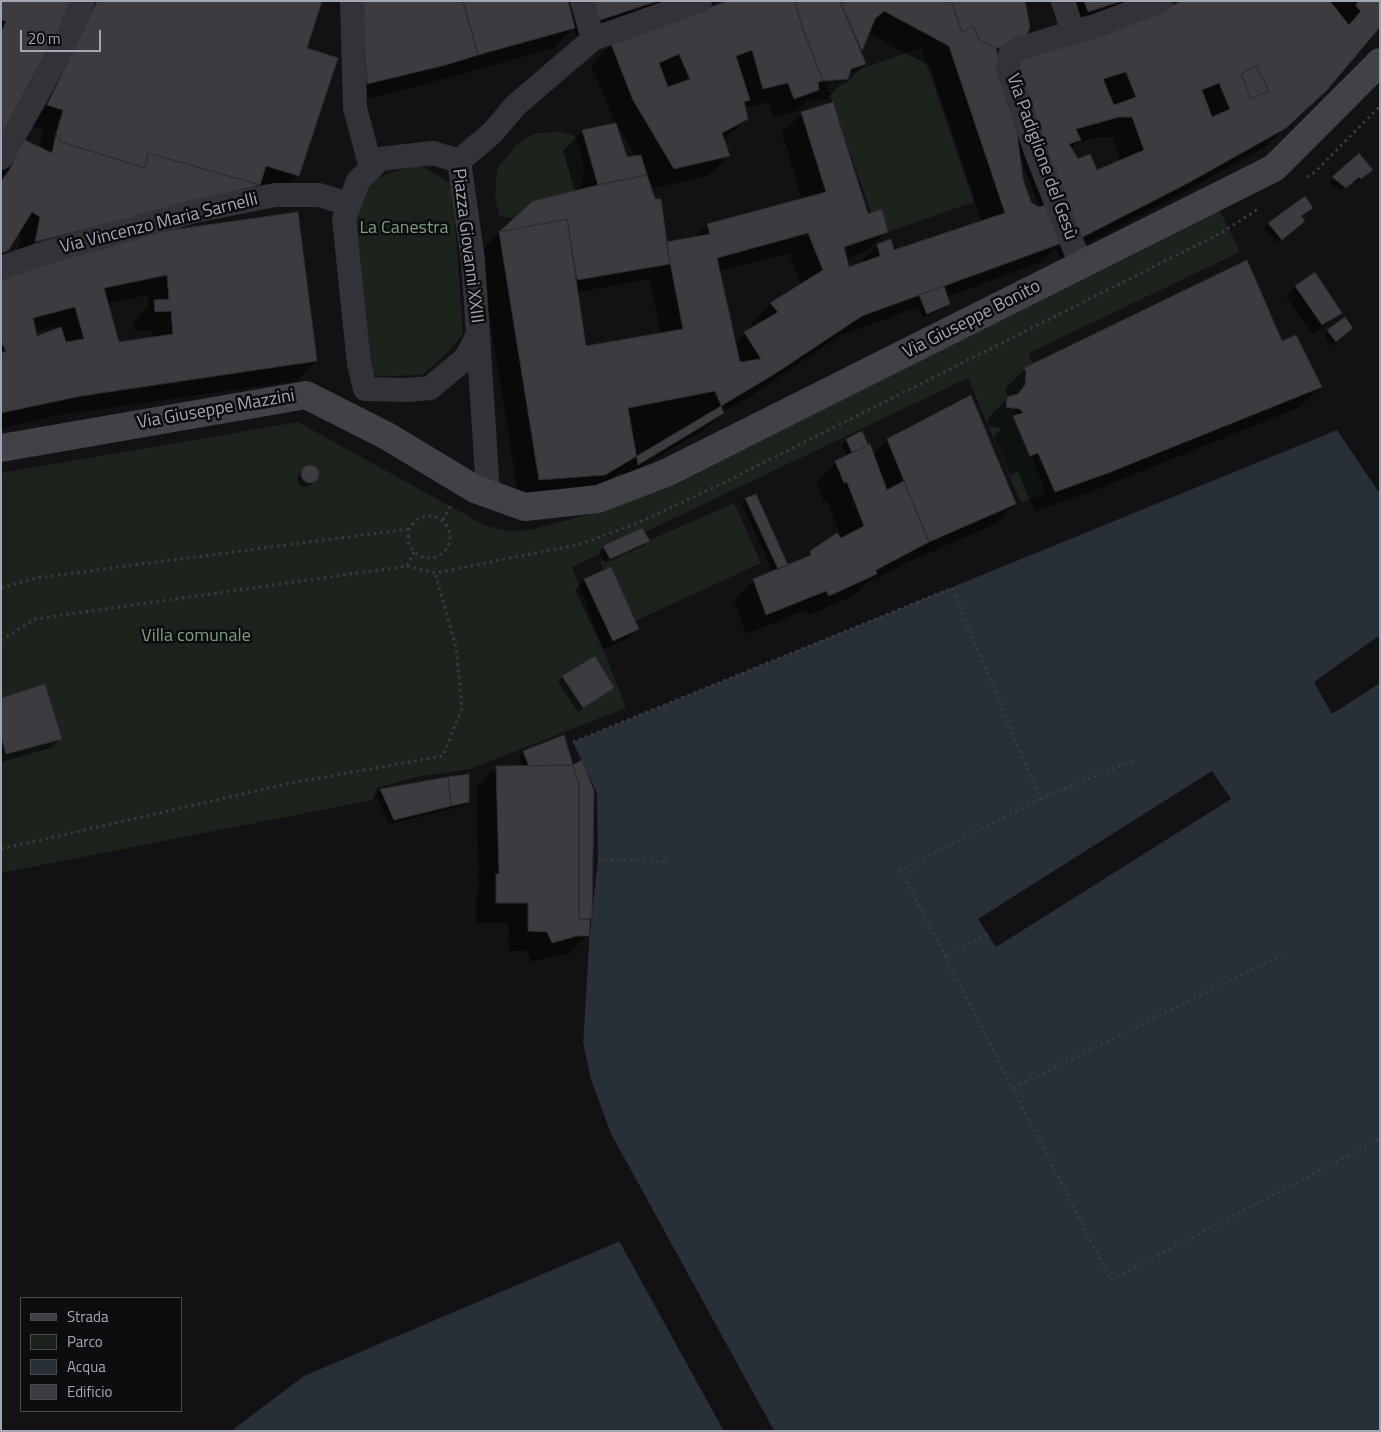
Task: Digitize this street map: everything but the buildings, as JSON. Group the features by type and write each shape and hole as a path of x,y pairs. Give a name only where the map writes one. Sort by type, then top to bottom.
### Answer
{"street":[{"path":"1,158 71,30 83,1"},
{"path":"352,1 356,108 371,168"},
{"path":"582,1 592,38"},
{"path":"459,162 492,133 516,105 592,38 700,1"},
{"path":"1063,1 1073,32"},
{"name":"Via Padiglione del Gesù","path":"1081,265 1036,155 1008,67 1010,55 1018,49 1106,22 1161,1"},
{"name":"Via Giuseppe Bonito","path":"525,507 598,499 666,474 1274,168 1380,62"},
{"name":"Piazza Giovanni XXIII","path":"433,154 459,162 473,260 478,334 466,358 430,388 408,390 364,389 359,364 344,220 358,181 380,159 433,154"},
{"name":"Via Vincenzo Maria Sarnelli","path":"1,268 41,254 195,211 275,195 319,195 349,204"},
{"path":"478,334 488,494"},
{"path":"348,416 364,389"},
{"name":"Via Giuseppe Mazzini","path":"1,448 306,395 387,436 475,489 525,507"}],"path":[{"path":"429,515 442,520 449,530 449,545 439,556 431,558 424,558 414,552 409,546 407,536 412,522 429,515"},
{"path":"1,588 36,578 408,529"},
{"path":"407,566 414,552"},
{"path":"1,848 291,783 443,756 462,708 456,647 435,573"},
{"path":"573,742 952,588 1040,799"},
{"path":"1136,759 1040,799 901,870 1112,1280 1380,1139"},
{"path":"598,859 666,862"},
{"path":"945,956 988,934"},
{"path":"1013,1088 1292,950"}],"green space":[{"path":"921,48 974,202 879,235 825,81"},
{"path":"560,132 575,136 584,162 583,182 571,206 521,218 500,217 495,199 497,169 517,144 536,133"},
{"name":"La Canestra","path":"421,166 452,184 463,334 444,356 422,375 368,375 351,219 365,182 405,168"},
{"name":"Villa comunale","path":"1219,209 1240,252 1029,353 1033,364 1024,399 1014,409 1046,494 1021,503 968,378 572,567 626,708 470,769 417,777 377,788 372,800 1,873 1,473 298,422 486,526 508,531 530,530 591,514 628,500"},
{"path":"734,503 761,563 629,624 600,562"}],"water":[{"path":"1337,430 1380,494 1380,635 1314,682 1332,714 1380,683 1380,1431 774,1431 611,1134 591,1080 583,1043 589,942 598,859 597,793 573,742"},
{"path":"620,1241 724,1431 231,1431 304,1376"}],"pier":[{"path":"1212,771 1231,799 996,947 978,919"},
{"path":"587,942 589,942 583,1043 591,1080 611,1134 774,1431 771,1431 609,1134 589,1081 581,1043"},
{"path":"618,1239 622,1240 727,1431 724,1431"}]}
